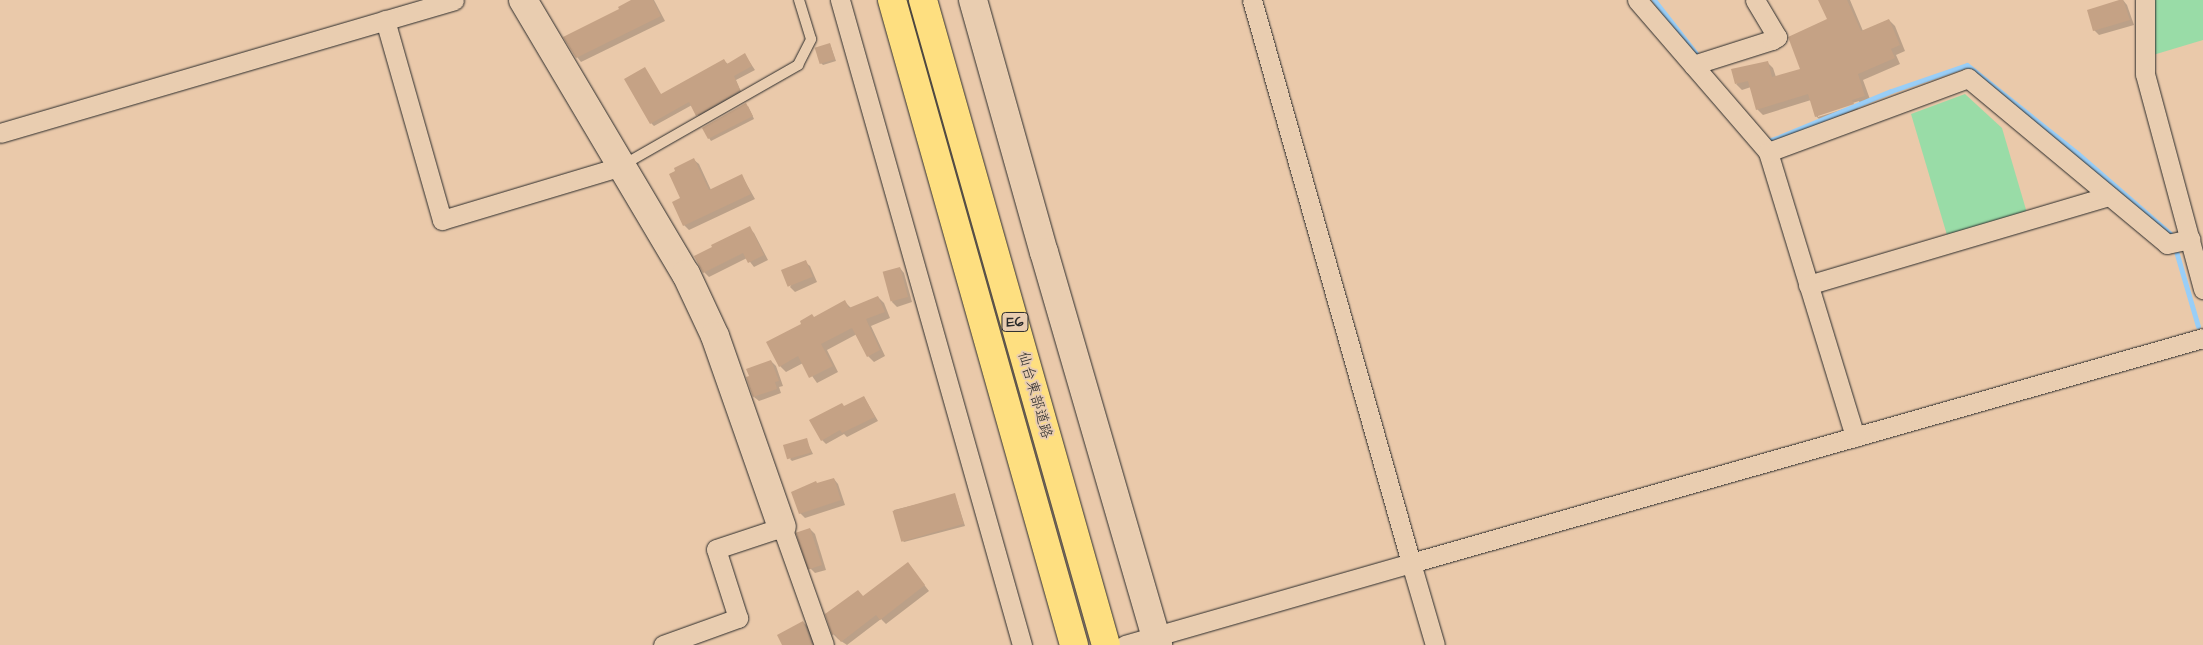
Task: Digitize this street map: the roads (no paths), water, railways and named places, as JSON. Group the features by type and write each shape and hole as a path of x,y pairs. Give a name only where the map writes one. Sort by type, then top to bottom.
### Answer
{"highway":[{"name":"仙台東部道路","path":"892,0 1074,645"},
{"name":"仙台東部道路","path":"923,0 1106,645"}],"street":[{"path":"0,133 454,0"},
{"path":"523,0 686,274 715,336 824,645"},
{"path":"840,0 1022,645"},
{"path":"973,0 1157,641"},
{"path":"1252,0 1435,645"},
{"path":"1638,0 1768,152 1855,437"},
{"path":"1693,65 1777,37 1755,0"},
{"path":"2145,0 2145,74 2203,289"},
{"path":"385,20 442,220 622,166"},
{"path":"1768,152 1968,78 2167,244 2190,239"},
{"path":"1808,285 2109,196"},
{"path":"1125,645 1157,641 1411,564 2203,338"},
{"path":"663,645 738,618 716,549 782,527"}],"lane":[{"path":"622,166 798,65 811,40 799,0"}],"waterway":[{"path":"1654,0 1697,55"},
{"path":"1766,139 1768,141 1777,138 1891,91 1967,65 2078,154 2172,235"},
{"path":"2176,251 2198,326"}]}
